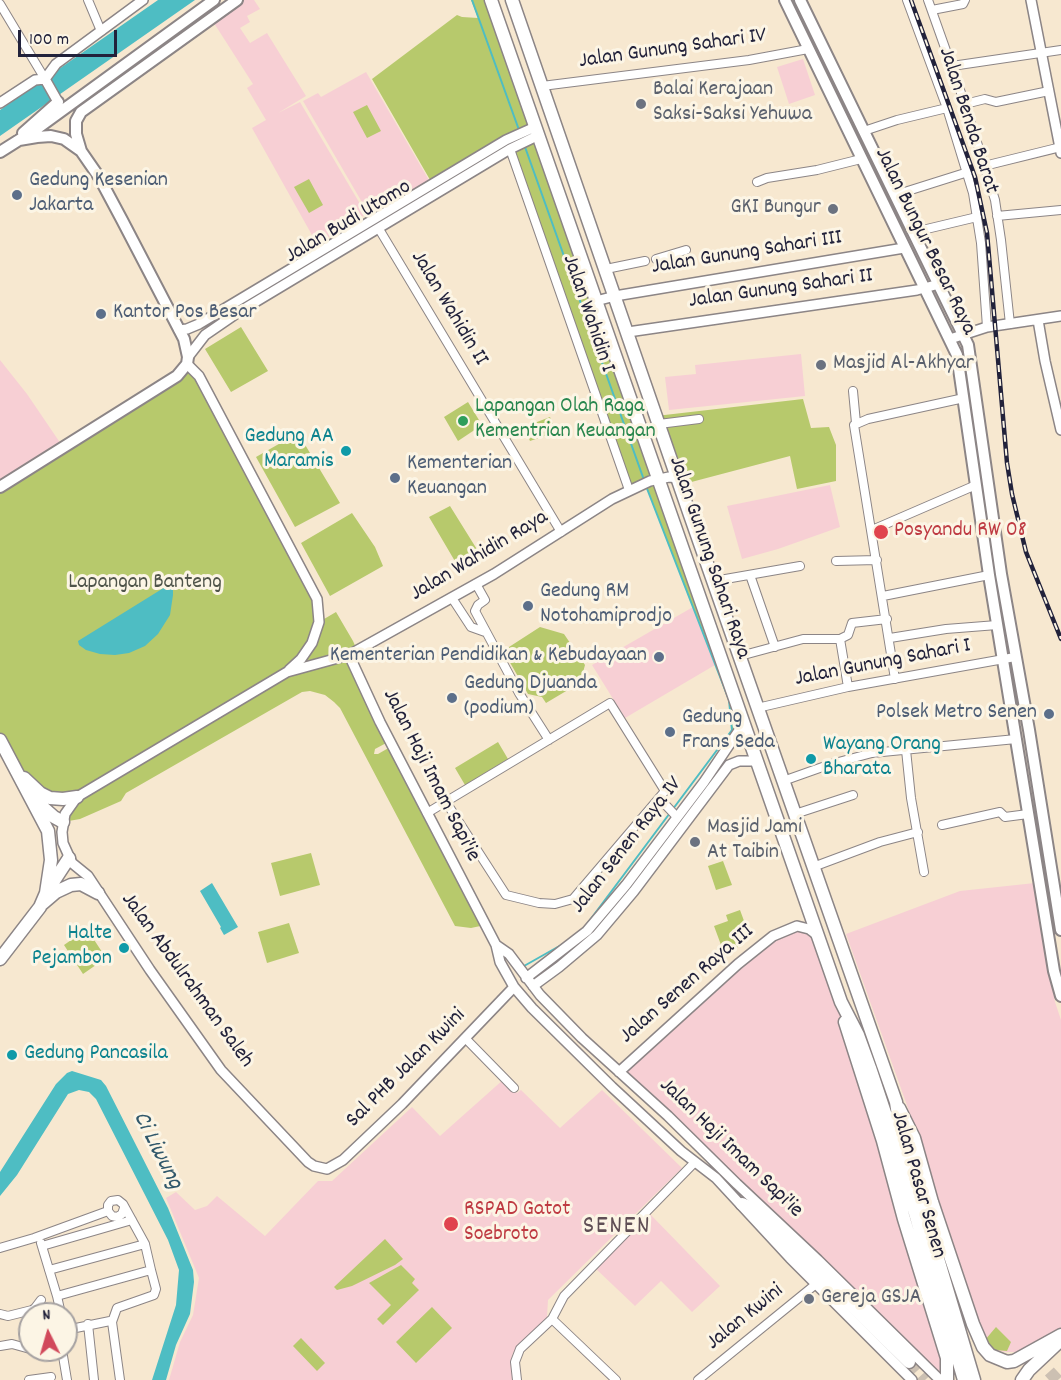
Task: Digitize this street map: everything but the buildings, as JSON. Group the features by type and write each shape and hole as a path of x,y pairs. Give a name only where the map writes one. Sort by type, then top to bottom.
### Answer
{"main road":[{"path":"0,152 75,101 214,0"},
{"path":"0,487 177,376 188,360 187,347 179,330 102,183 81,151 76,134 76,121 81,112 237,0"},
{"name":"Jalan Gunung Sahari Raya","path":"491,0 534,132 596,301 650,481 744,723 817,931"},
{"name":"Jalan Gunung Sahari Raya","path":"512,0 826,904"},
{"name":"Jalan Bungur Besar Raya","path":"785,0 957,355 1002,659"},
{"name":"Jalan Bungur Besar Raya","path":"800,0 964,333 970,354 1001,574 1016,657"},
{"path":"17,142 34,121 58,100"},
{"path":"17,142 37,136 51,136 64,139 81,151"},
{"path":"906,251 912,238 907,218"},
{"path":"906,251 915,246 919,240"},
{"path":"1016,657 1061,930"},
{"path":"1002,659 1054,971 1061,996"},
{"path":"0,740 48,831 51,860 46,893"},
{"path":"14,765 40,794 50,798 77,797"},
{"path":"1023,781 1037,778"},
{"path":"29,795 63,822"},
{"path":"40,907 46,893 69,858"},
{"path":"0,960 40,907 56,892 71,885 81,884 98,893"},
{"name":"Jalan Pasar Senen","path":"826,904 896,1104 895,1131"},
{"name":"Jalan Pasar Senen","path":"817,931 841,1002 858,1035 895,1131"},
{"name":"Jalan Pasar Senen","path":"841,1002 843,1016 883,1141 947,1358 947,1380"},
{"path":"896,1104 914,1138 952,1260 983,1347 990,1355 1007,1362 1014,1361 1061,1335"},
{"path":"895,1131 964,1380"},
{"path":"895,1131 974,1380"},
{"path":"749,1204 909,1362"},
{"path":"1023,1380 1029,1370 1061,1340"},
{"path":"1023,1380 1061,1350"}],"street":[{"path":"88,0 101,32"},
{"path":"46,79 56,64 143,0"},
{"name":"Jalan Benda Barat","path":"907,0 968,172 977,218 987,327"},
{"path":"928,0 965,104 998,216 1010,324"},
{"path":"932,9 963,4 965,0"},
{"path":"984,166 1061,149 1031,0"},
{"path":"0,4 58,100"},
{"name":"Jalan Gunung Sahari IV","path":"542,86 749,60 808,49"},
{"path":"952,66 1061,50"},
{"path":"0,102 34,80 46,79"},
{"path":"965,104 985,99 996,102 1049,91"},
{"path":"864,131 947,108"},
{"name":"Jalan Budi Utomo","path":"179,330 187,329 216,315 534,132"},
{"name":"Jalan Budi Utomo","path":"188,360 210,330 514,143"},
{"name":"Jalan Wahidin I","path":"514,143 629,490"},
{"path":"757,182 861,159"},
{"path":"895,195 968,172"},
{"path":"998,216 1061,210"},
{"path":"919,240 977,218"},
{"name":"Jalan Wahidin II","path":"379,228 561,532"},
{"path":"656,259 686,250"},
{"name":"Jalan Gunung Sahari III","path":"596,301 615,296 906,251"},
{"path":"606,269 645,261"},
{"name":"Jalan Gunung Sahari II","path":"628,332 924,289 939,284"},
{"path":"950,339 987,327 1061,316"},
{"path":"1038,320 1061,430"},
{"path":"69,858 63,843 63,822 68,808 77,797 287,672 301,659 312,643 319,622 317,599 199,376 188,360"},
{"path":"852,391 856,423 854,435 887,619 895,679"},
{"path":"856,423 964,398"},
{"path":"659,424 699,419"},
{"path":"650,481 678,478"},
{"name":"Jalan Wahidin Raya","path":"287,672 349,655 476,584 629,490 650,481"},
{"path":"872,530 976,485"},
{"path":"836,561 877,560"},
{"path":"714,581 800,566"},
{"path":"750,575 775,647"},
{"path":"883,596 988,575"},
{"path":"476,584 485,600 478,605 475,611 549,740"},
{"path":"452,598 471,627 485,632"},
{"path":"740,656 812,638 840,639 848,635 850,624 887,619"},
{"path":"890,638 945,628 997,625"},
{"path":"840,639 848,687"},
{"name":"Jalan Haji Imam Sapi'ie","path":"349,655 375,712 496,945 500,962 514,987 531,1008 681,1151 818,1260 940,1380"},
{"name":"Jalan Gunung Sahari I","path":"757,708 848,687 1016,657"},
{"path":"427,813 610,703 665,791 573,899 555,904 539,903 506,895 446,802"},
{"name":"Jalan Senen Raya IV","path":"530,982 630,888 702,793 744,723"},
{"path":"783,781 856,756 1016,739"},
{"path":"906,750 911,798 924,872"},
{"name":"Jalan Senen Raya IV","path":"530,982 559,968 597,935 677,817 732,763 757,760"},
{"path":"795,814 853,795"},
{"path":"659,798 677,817"},
{"path":"942,825 1000,812 1005,817 1028,814"},
{"path":"813,867 880,842 918,832"},
{"name":"Jalan Abdulrahman Saleh","path":"69,858 88,876 166,994 221,1070 308,1162 323,1169"},
{"name":"Jalan Senen Raya III","path":"619,1072 738,964 773,936 797,926 817,931"},
{"path":"589,928 597,935"},
{"name":"Jalan Haji Imam Sapi'ie","path":"496,945 509,954 530,982 568,1024 668,1116 749,1204 783,1250 912,1380"},
{"name":"Sal PHB Jalan Kwini","path":"323,1169 333,1167 343,1160 402,1104 514,987"},
{"path":"558,1035 568,1024"},
{"path":"466,1039 514,1088"},
{"path":"517,1380 515,1362 520,1349 552,1318 564,1296 695,1162"},
{"path":"120,1380 112,1322 117,1308 154,1295 156,1289 145,1244 121,1202 114,1200 109,1203 108,1211 112,1216 117,1217 122,1214 124,1208"},
{"path":"0,1248 108,1211"},
{"path":"58,1302 42,1244 132,1220"},
{"path":"49,1270 145,1244"},
{"path":"57,1296 152,1270"},
{"name":"Jalan Kwini","path":"699,1380 816,1284"},
{"path":"0,1314 8,1316 32,1310 41,1300"},
{"path":"552,1318 616,1380"},
{"path":"78,1327 112,1322"},
{"path":"88,1324 94,1380"},
{"path":"0,1346 18,1346"},
{"path":"64,1362 67,1380"},
{"path":"29,1380 51,1377"}],"shaded area":[{"path":"243,0 254,0 260,9 247,16 250,22 240,28 250,43 267,33 306,96 278,113 300,102 366,214 317,244 252,128 266,120 247,88 253,84 212,20"},
{"path":"803,59 815,95 789,104 777,67"},
{"path":"366,72 430,182 370,216 303,101 318,93 321,97"},
{"path":"801,354 805,396 669,410 665,377 696,374 695,365"},
{"path":"0,360 27,394 63,447 0,486"},
{"path":"830,485 840,527 742,559 727,506"},
{"name":"Kementerian Pendidikan & Kebudayaan","path":"693,607 715,665 625,718 592,665"},
{"path":"1035,883 1055,1002 1061,1020 1061,1328 1020,1352 1007,1352 990,1348 974,1313 909,1111 846,934 960,891"},
{"path":"797,926 819,936 947,1358 942,1380 619,1072 773,936"},
{"name":"RSPAD Gatot Soebroto","path":"504,1079 517,1093 521,1090 560,1128 602,1090 682,1168 548,1300 547,1317 513,1353 511,1361 513,1380 169,1380 180,1342 193,1315 199,1278 166,1198 176,1192 195,1210 207,1206 217,1196 265,1236 318,1181 332,1181 412,1107 440,1136"},
{"path":"649,1213 720,1286 692,1312 661,1281 635,1306 595,1268"}],"green space":[{"path":"471,0 491,0 503,36 497,38 508,69 514,67 535,127 433,185 372,79 457,15 478,18"},
{"path":"822,56 871,155 905,231 903,232 817,59"},
{"path":"367,105 381,131 367,138 353,112"},
{"path":"539,135 744,723 736,735 732,730 729,700 645,483 629,490 510,149"},
{"path":"309,179 323,205 309,213 294,187"},
{"path":"241,327 268,371 231,392 205,349"},
{"name":"Lapangan Banteng","path":"184,368 194,370 317,599 319,622 336,612 353,641 357,650 349,655 390,741 375,749 374,754 392,746 485,925 471,928 455,926 340,708 325,695 310,691 302,692 126,793 121,801 80,819 63,822 77,798 62,799 24,777 0,740 0,486"},
{"path":"803,399 811,428 829,427 836,445 836,481 797,489 790,456 680,485 656,416"},
{"name":"Lapangan Olah Raga Kementrian Keuangan","path":"468,402 482,425 458,441 444,417"},
{"path":"550,417 556,432 530,441 524,427"},
{"path":"298,433 340,503 295,527 256,457"},
{"path":"450,506 478,551 456,563 429,517"},
{"path":"352,513 375,547 383,566 330,596 301,543"},
{"path":"540,627 564,634 585,665 583,681 546,703 542,697 528,694 508,659 509,647"},
{"path":"498,742 508,759 465,785 455,768"},
{"path":"311,853 320,885 280,896 271,863"},
{"path":"723,861 732,885 716,890 708,866"},
{"path":"740,910 750,937 736,942 738,947 724,953 714,926 728,921 726,915"},
{"path":"289,923 299,953 267,963 258,932"},
{"path":"87,929 106,958 83,974 64,945"},
{"path":"385,1239 403,1259 352,1286 337,1290 334,1287"},
{"path":"401,1265 415,1279 412,1283 419,1290 383,1325 377,1319 391,1305 369,1283"},
{"path":"432,1307 452,1328 416,1363 396,1342"},
{"path":"996,1327 1011,1342 1007,1351 995,1350 985,1340"},
{"path":"301,1338 325,1363 317,1371 293,1346"}],"water":[{"path":"158,0 195,0 0,136 0,110"},
{"path":"170,584 173,586 173,595 170,615 158,634 145,646 129,653 115,655 100,654 86,650 79,645 78,641"},
{"path":"212,883 238,927 224,935 200,891"},
{"path":"72,1071 101,1080 106,1086 168,1208 193,1270 194,1282 190,1314 176,1345 166,1380 152,1380 176,1305 179,1270 168,1240 96,1099 89,1092 79,1090 68,1094 17,1175 0,1196 0,1172 56,1084"}],"waterway":[{"path":"472,0 519,130"},
{"path":"525,147 644,480"},
{"path":"584,928 732,730 729,700 646,486"},
{"path":"524,966 563,944"}],"tunnel":[{"path":"909,1362 925,1380"},
{"path":"1049,1380 1061,1369"}],"railway":[{"path":"911,0 975,177 987,233 1007,463 1012,494 1026,552 1061,639"}],"place":[{"name":"Balai Kerajaan Saksi-Saksi Yehuwa","path":"641,104"},
{"name":"Gedung Kesenian Jakarta","path":"17,195"},
{"name":"GKI Bungur","path":"833,209"},
{"name":"Kantor Pos Besar","path":"101,314"},
{"name":"Masjid Al-Akhyar","path":"821,365"},
{"name":"Lapangan Olah Raga Kementrian Keuangan","path":"463,421"},
{"name":"Gedung AA Maramis","path":"346,451"},
{"name":"Kementerian Keuangan","path":"395,478"},
{"name":"Posyandu RW 08","path":"881,532"},
{"name":"Gedung RM Notohamiprodjo","path":"528,606"},
{"name":"Kementerian Pendidikan & Kebudayaan","path":"659,657"},
{"name":"Gedung Djuanda (podium)","path":"452,698"},
{"name":"Polsek Metro Senen","path":"1049,714"},
{"name":"Gedung Frans Seda","path":"670,732"},
{"name":"Wayang Orang Bharata","path":"811,759"},
{"name":"Masjid Jami At Taibin","path":"695,842"},
{"name":"Halte Pejambon","path":"124,948"},
{"name":"Gedung Pancasila","path":"12,1055"},
{"name":"RSPAD Gatot Soebroto","path":"451,1224"},
{"name":"Gereja GSJA","path":"809,1299"}],"district":[{"name":"SENEN","path":"617,1228"}],"water label":[{"name":"Ci Liwung","path":"156,1151"}]}
